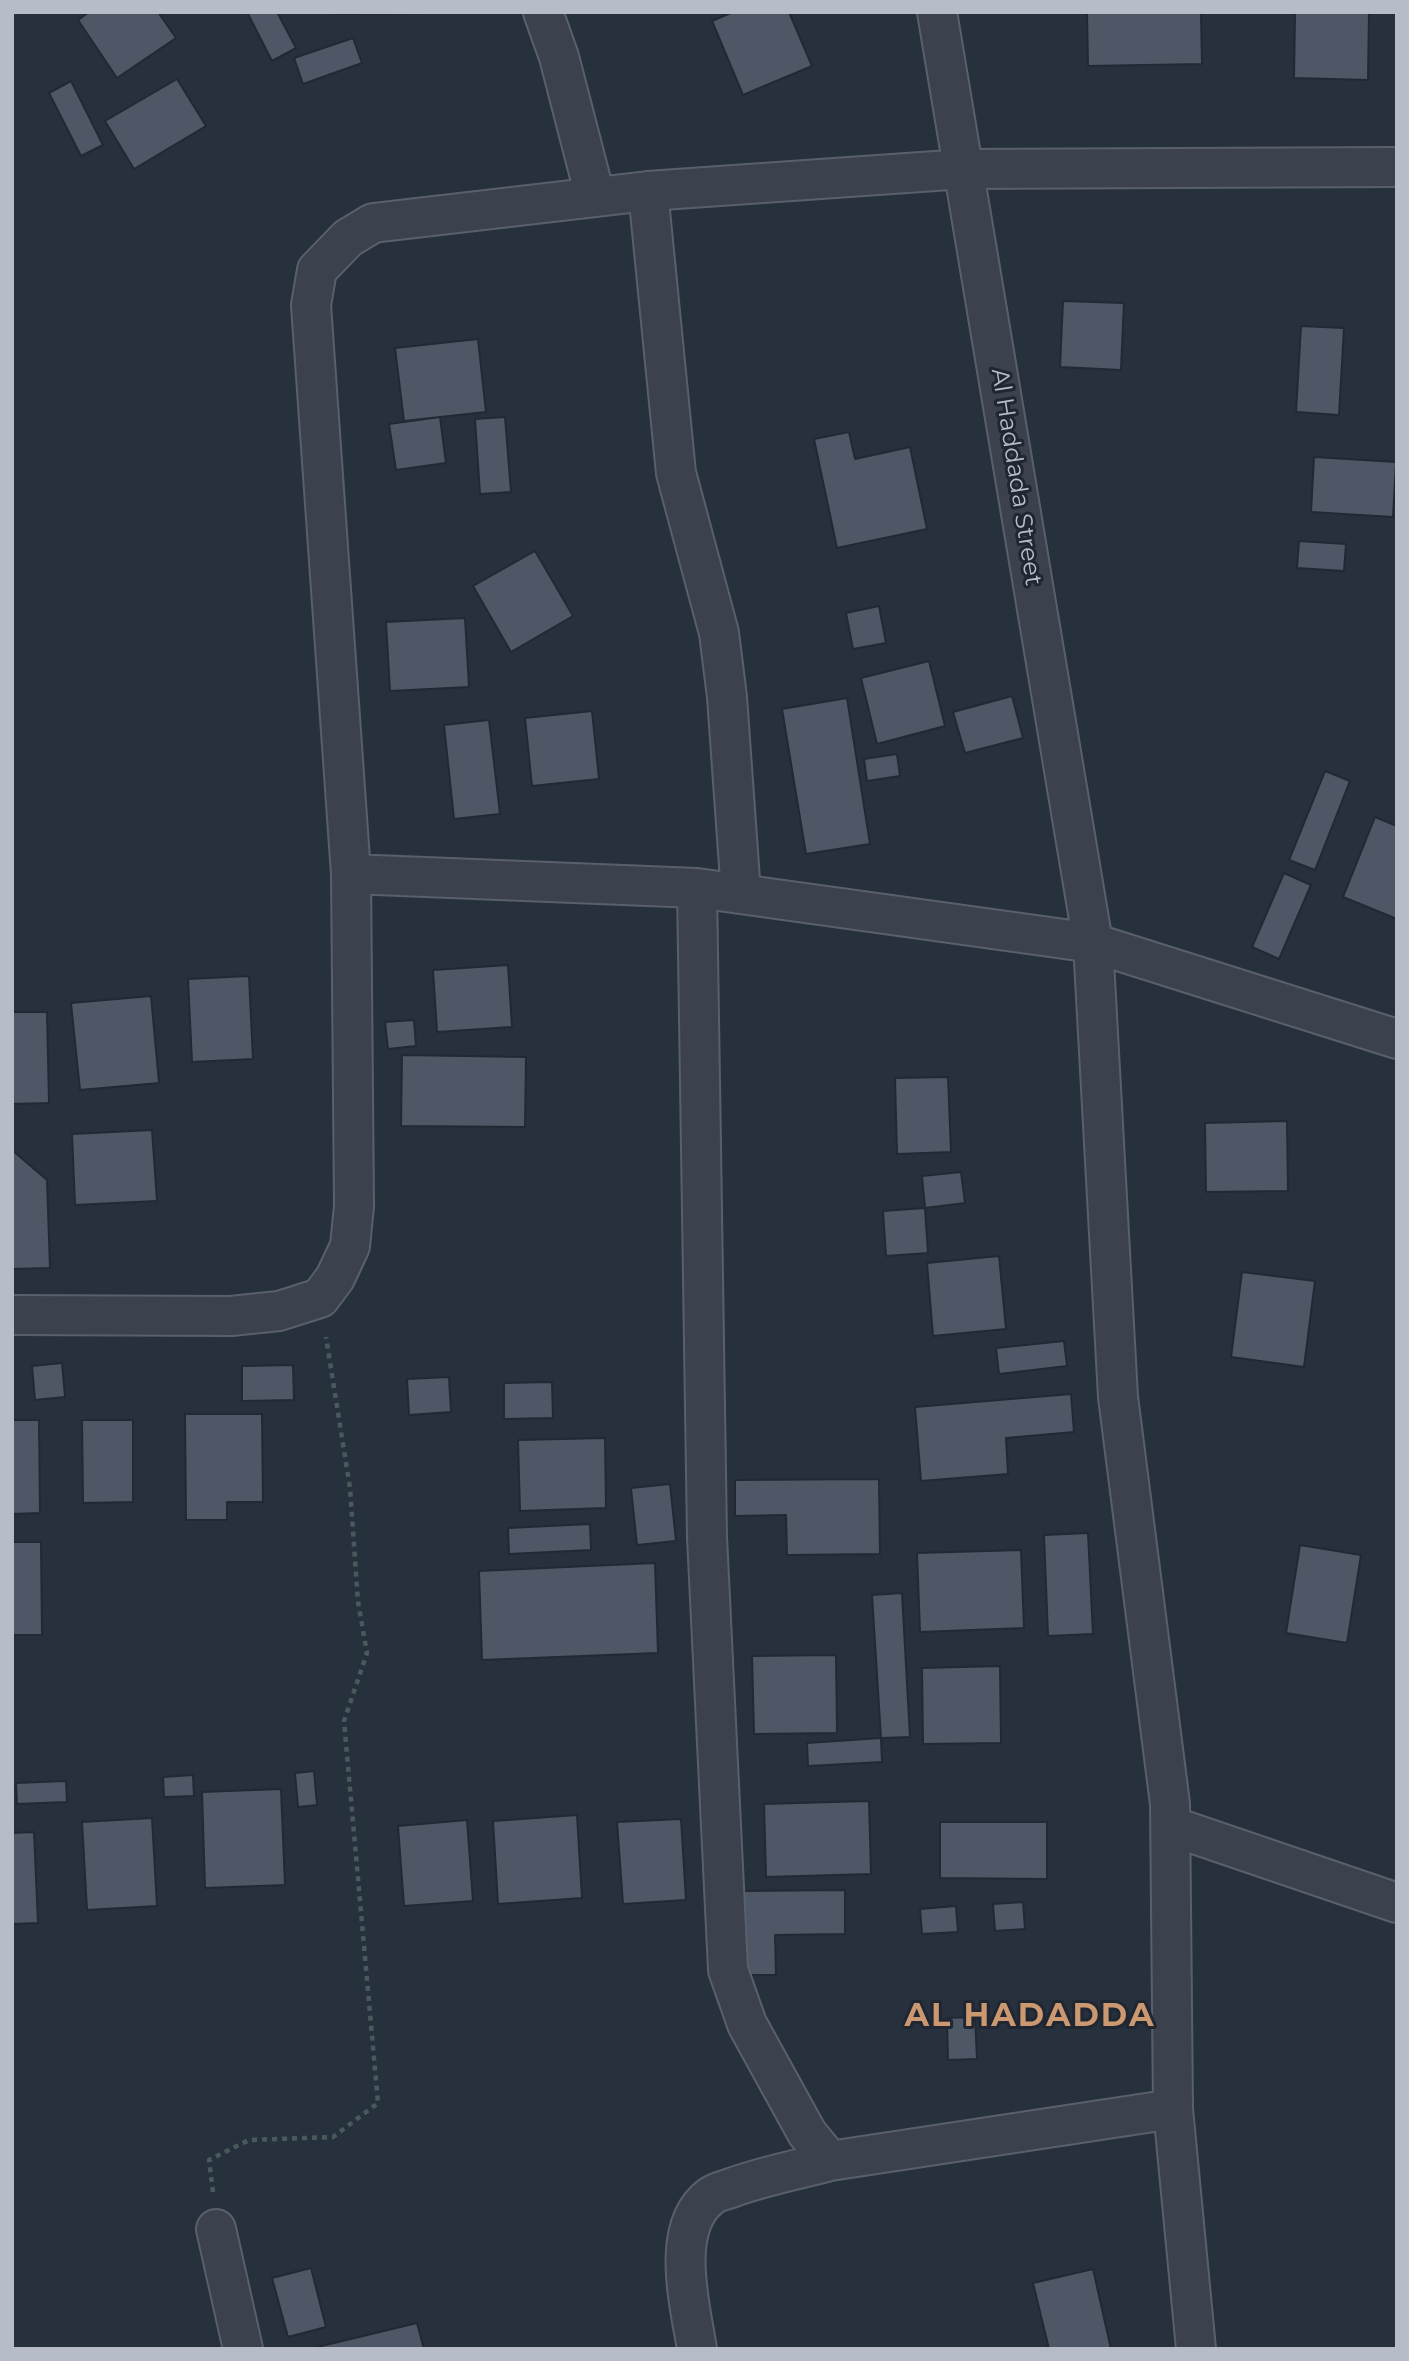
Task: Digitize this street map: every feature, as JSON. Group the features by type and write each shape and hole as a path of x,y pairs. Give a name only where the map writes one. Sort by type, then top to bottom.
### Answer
{"street":[{"path":"542,12 559,57 595,196"},
{"name":"Al Haddada Street","path":"937,12 1093,943 1118,1397 1170,1804 1173,2109 1196,2349"},
{"path":"12,1315 231,1316 279,1311 320,1298 335,1278 350,1246 354,1206 351,874 311,305 317,270 348,238 373,223 595,196 964,169 1397,167"},
{"path":"648,191 676,473 719,633 727,697 741,894"},
{"path":"351,874 697,888 1093,943 1397,1039"},
{"path":"697,888 707,1536 728,1970 747,2024 807,2133 830,2161"},
{"path":"1171,1826 1397,1903"},
{"path":"697,2349 689,2294 686,2240 694,2214 712,2194 756,2179 830,2161 1173,2109"},
{"path":"216,2229 243,2349"}],"path":[{"path":"216,2229 209,2160 249,2140 332,2137 379,2103 344,1721 367,1653 358,1601 350,1488 320,1298"}],"building":[{"path":"89,12 158,12 176,38 117,78 78,20"},
{"path":"247,12 277,12 296,48 272,61"},
{"path":"422,12 422,13 334,14"},
{"path":"733,12 789,12 812,66 743,95 712,21"},
{"path":"1087,12 1201,12 1202,64 1088,66"},
{"path":"1295,12 1369,12 1368,80 1294,78"},
{"path":"353,38 362,63 303,84 294,58"},
{"path":"177,79 206,126 134,169 105,121"},
{"path":"71,81 103,145 81,156 49,93"},
{"path":"1063,301 1124,303 1121,370 1060,367"},
{"path":"1301,326 1344,328 1339,415 1296,412"},
{"path":"478,339 486,412 404,421 395,348"},
{"path":"440,417 446,463 396,470 389,424"},
{"path":"505,417 511,492 480,494 475,419"},
{"path":"849,432 855,459 910,447 927,529 837,548 814,439"},
{"path":"1314,457 1396,462 1393,517 1311,512"},
{"path":"1299,541 1346,544 1344,571 1297,568"},
{"path":"535,551 573,616 511,652 473,586"},
{"path":"879,606 886,643 853,649 846,613"},
{"path":"465,618 469,687 390,691 386,622"},
{"path":"929,661 945,726 877,744 861,678"},
{"path":"1012,696 1023,738 965,753 953,712"},
{"path":"847,698 870,844 806,854 782,709"},
{"path":"592,711 599,779 532,786 525,718"},
{"path":"489,720 500,814 454,819 444,725"},
{"path":"897,754 900,776 867,781 864,759"},
{"path":"1325,771 1350,781 1315,870 1289,860"},
{"path":"1375,817 1397,826 1397,919 1343,897"},
{"path":"1284,873 1311,885 1279,959 1252,947"},
{"path":"508,965 512,1027 437,1032 433,970"},
{"path":"249,976 253,1059 192,1062 188,979"},
{"path":"151,996 159,1083 80,1090 71,1003"},
{"path":"12,1012 47,1012 49,1103 12,1104"},
{"path":"414,1020 416,1046 388,1049 385,1022"},
{"path":"402,1055 526,1057 525,1127 401,1126"},
{"path":"948,1077 951,1152 897,1154 895,1078"},
{"path":"1287,1121 1288,1191 1206,1192 1205,1123"},
{"path":"152,1130 157,1201 75,1205 72,1134"},
{"path":"12,1150 47,1180 50,1268 12,1269"},
{"path":"961,1172 965,1203 925,1208 922,1176"},
{"path":"925,1208 928,1253 886,1256 883,1211"},
{"path":"999,1256 1006,1329 933,1336 927,1263"},
{"path":"1242,1272 1315,1281 1304,1367 1231,1357"},
{"path":"1064,1341 1067,1366 999,1374 996,1348"},
{"path":"62,1363 65,1397 35,1400 32,1366"},
{"path":"293,1365 294,1400 242,1401 242,1366"},
{"path":"449,1377 451,1412 409,1415 407,1379"},
{"path":"552,1382 553,1418 504,1419 504,1383"},
{"path":"1071,1394 1074,1432 1006,1438 1008,1474 921,1481 915,1407"},
{"path":"185,1414 262,1414 263,1502 227,1502 227,1520 186,1520"},
{"path":"12,1420 39,1420 40,1513 12,1514"},
{"path":"82,1420 133,1420 133,1502 83,1503"},
{"path":"605,1438 606,1508 520,1511 518,1440"},
{"path":"879,1479 880,1554 787,1555 786,1515 735,1516 735,1480"},
{"path":"670,1484 676,1541 637,1545 631,1488"},
{"path":"590,1524 591,1550 509,1554 508,1528"},
{"path":"1088,1533 1093,1634 1048,1636 1044,1535"},
{"path":"12,1542 41,1542 42,1635 12,1635"},
{"path":"1300,1545 1361,1555 1347,1643 1286,1633"},
{"path":"1021,1550 1024,1628 920,1632 917,1553"},
{"path":"655,1563 658,1653 482,1660 479,1571"},
{"path":"902,1593 910,1737 881,1738 872,1595"},
{"path":"836,1655 837,1733 754,1734 752,1656"},
{"path":"1000,1666 1001,1743 923,1744 922,1668"},
{"path":"881,1738 882,1762 808,1766 807,1743"},
{"path":"314,1771 317,1805 298,1807 295,1773"},
{"path":"193,1775 194,1796 164,1797 163,1777"},
{"path":"66,1781 67,1802 17,1804 16,1783"},
{"path":"281,1789 285,1885 205,1888 202,1792"},
{"path":"869,1801 871,1874 766,1877 764,1804"},
{"path":"577,1815 582,1898 498,1904 493,1821"},
{"path":"152,1818 157,1906 87,1910 82,1822"},
{"path":"681,1819 686,1900 623,1904 617,1822"},
{"path":"467,1820 473,1901 404,1906 398,1826"},
{"path":"940,1822 1047,1822 1047,1879 940,1878"},
{"path":"34,1832 38,1923 12,1924 12,1833"},
{"path":"845,1890 845,1934 775,1935 776,1975 742,1975 741,1891"},
{"path":"1023,1902 1025,1929 995,1931 993,1904"},
{"path":"956,1906 958,1932 922,1934 920,1909"},
{"path":"975,2017 977,2059 948,2060 947,2018"},
{"path":"311,2268 326,2327 288,2337 272,2278"},
{"path":"1093,2269 1111,2349 1049,2349 1033,2283"},
{"path":"417,2323 424,2349 309,2349"}],"district":[{"name":"AL HADADDA","path":"1030,2017"}]}
